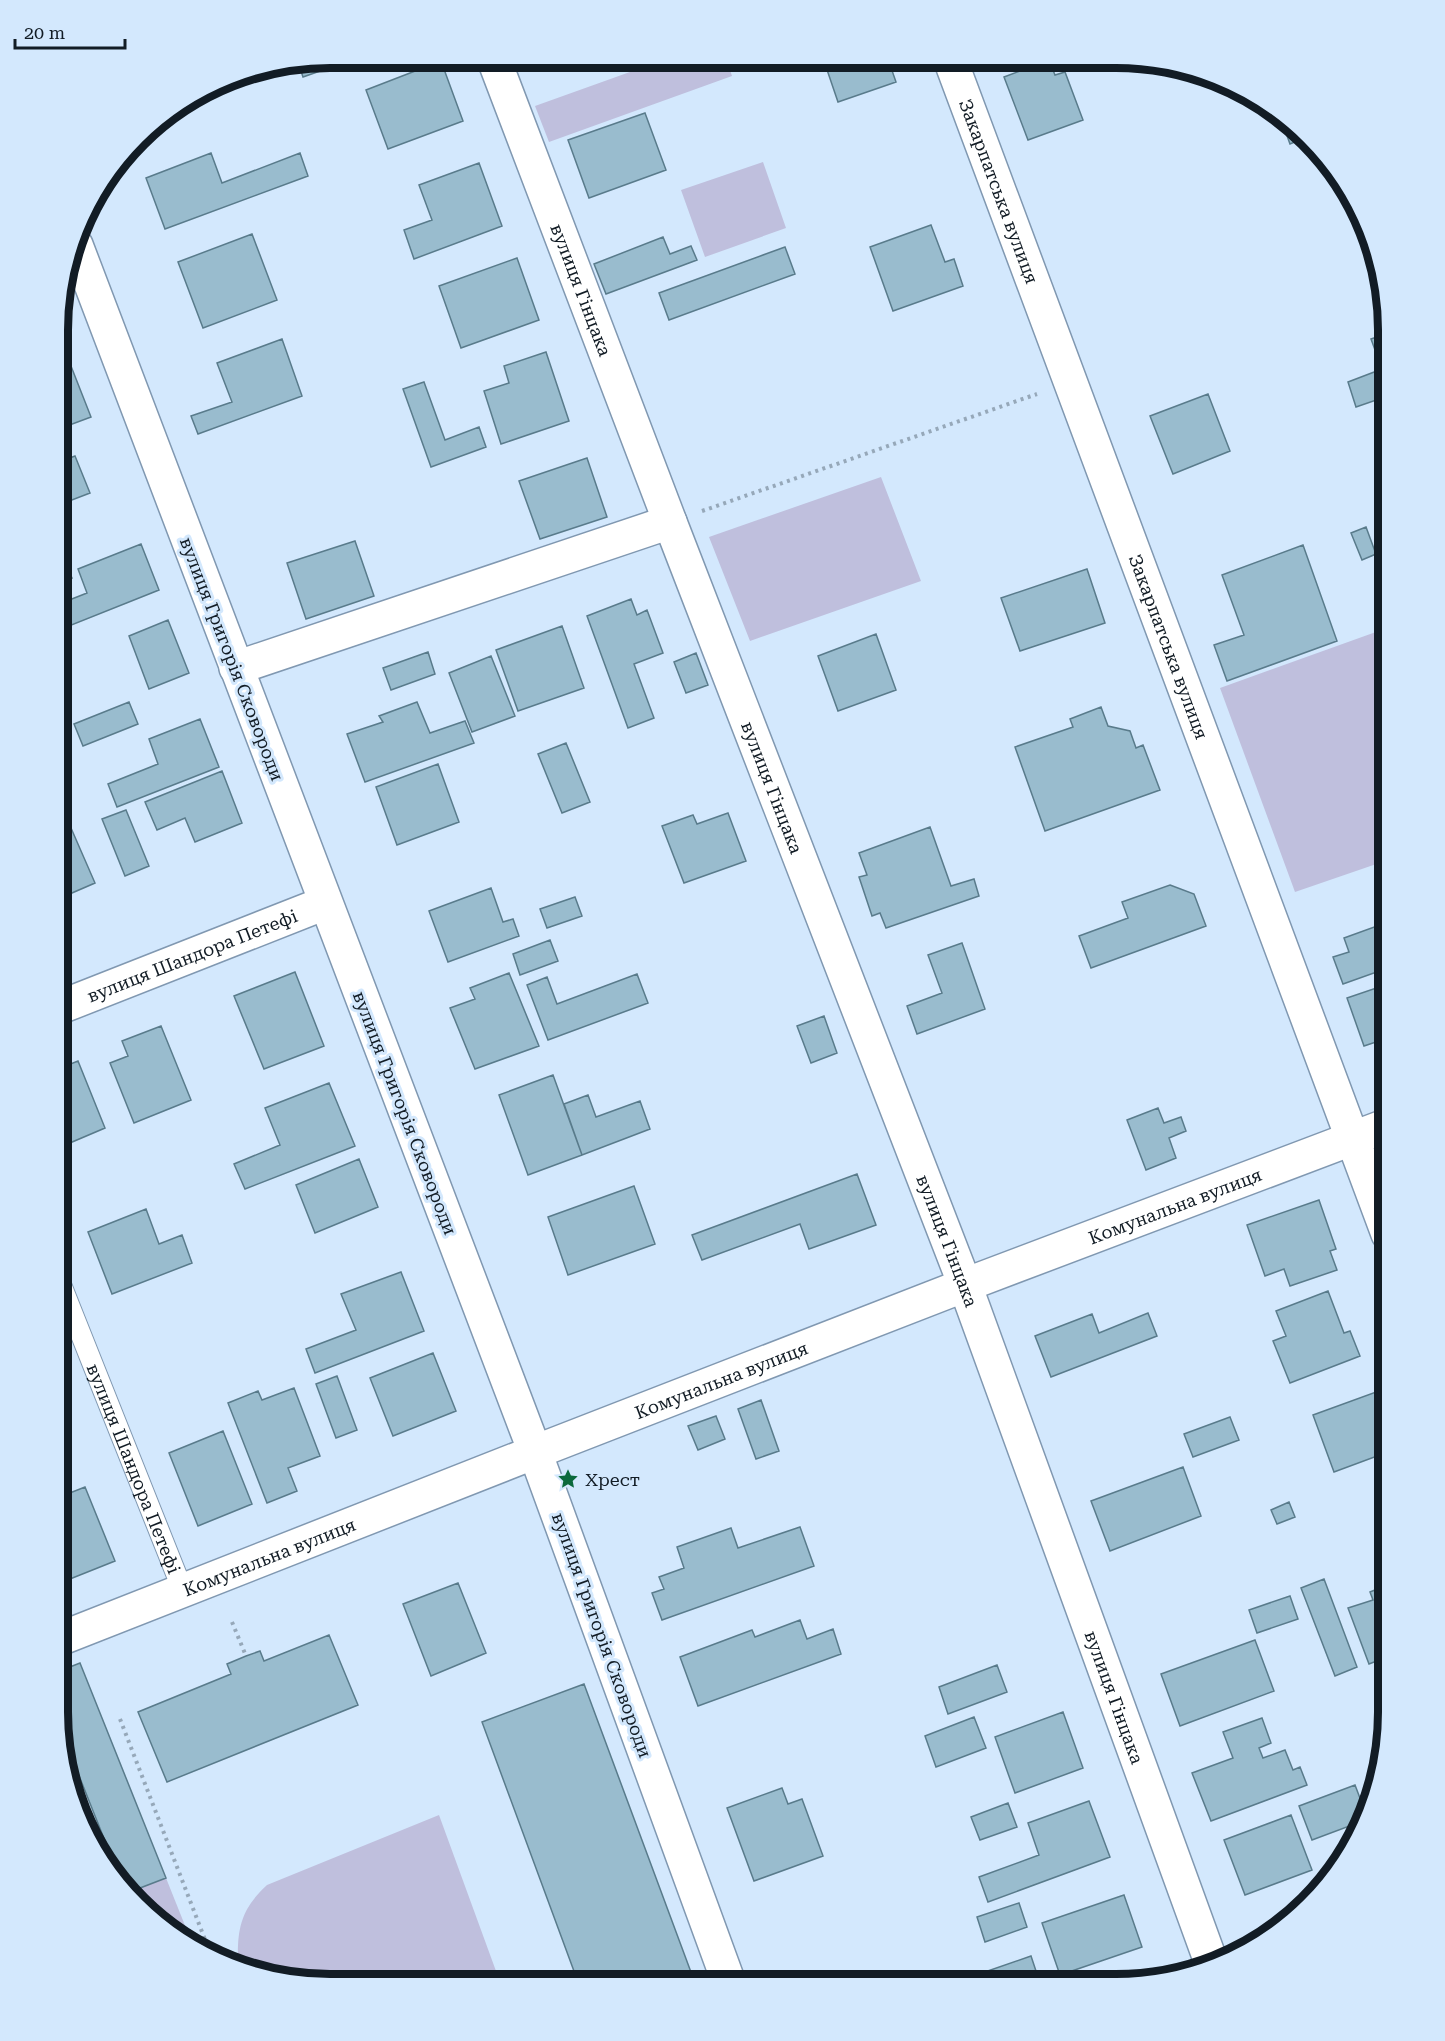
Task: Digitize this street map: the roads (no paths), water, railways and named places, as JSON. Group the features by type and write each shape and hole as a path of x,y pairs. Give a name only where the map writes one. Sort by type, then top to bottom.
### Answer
{"street":[{"name":"вулиця Гінцака","path":"497,68 965,1285 1209,1957"},
{"name":"Закарпатська вулиця","path":"953,68 1378,1207"},
{"name":"вулиця Григорія Сковороди","path":"79,252 535,1452 726,1974"},
{"path":"236,668 670,522"},
{"name":"вулиця Шандора Петефі","path":"68,1004 325,903"},
{"name":"Комунальна вулиця","path":"68,1636 965,1285 1378,1129"}],"lane":[{"name":"вулиця Шандора Петефі","path":"68,1302 183,1591"}],"place":[{"name":"Хрест","path":"568,1479"}]}
